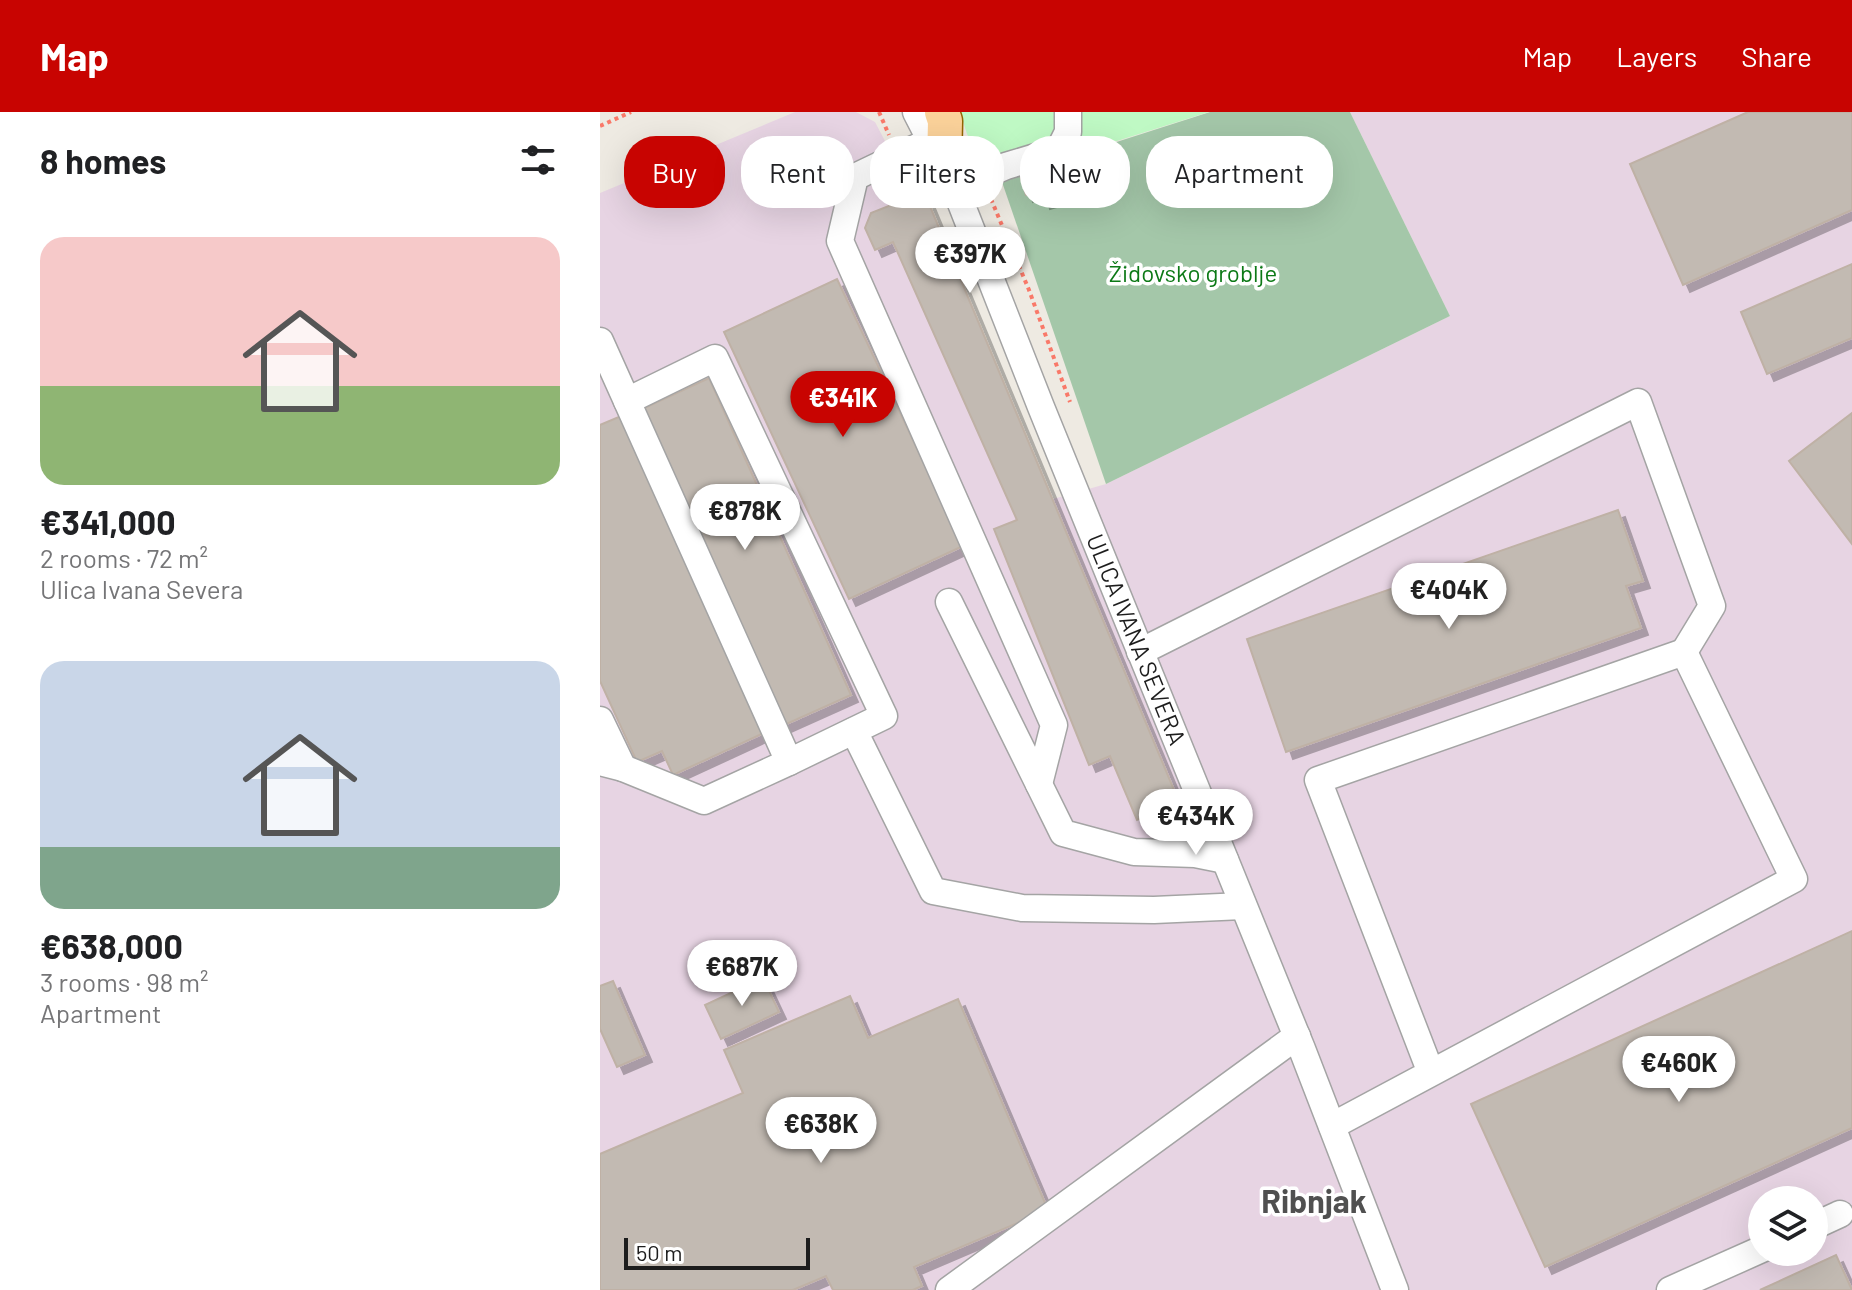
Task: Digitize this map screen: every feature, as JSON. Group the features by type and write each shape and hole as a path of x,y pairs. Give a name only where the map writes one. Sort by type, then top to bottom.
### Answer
{"street":[{"path":"1004,165 1059,150 1068,132 1068,112"},
{"path":"870,169 855,177 840,241 1054,725 1039,784"},
{"name":"ULICA IVANA SEVERA","path":"960,208 1297,1036 1395,1290"},
{"path":"600,341 789,762"},
{"path":"600,720 611,765 704,801 884,716 715,358 627,401"},
{"path":"1140,652 1638,402 1712,606 1684,652 1318,780 1431,1073"},
{"path":"949,602 1063,833 1134,852 1195,854 1225,860"},
{"path":"1332,1126 1794,879 1684,652"},
{"path":"854,731 933,891 1022,908 1154,910 1243,906"},
{"path":"949,1290 1297,1036"},
{"path":"1828,1220 1840,1214"},
{"path":"1670,1290 1748,1255"}],"path":[{"path":"600,126 631,112"},
{"path":"995,208 1070,402"}],"shaded area":[{"path":"795,112 856,112 875,122 882,136 870,136 870,208 931,208 1053,499 1106,484 1450,316 1350,112 1852,112 1852,1290 600,1290 600,193 624,183 624,208 725,208 725,141"}],"green space":[{"path":"960,112 1209,112 1130,137 1020,136 1020,172 1004,177 1004,136 967,134"},
{"name":"Židovsko groblje","path":"1210,112 1350,112 1450,316 1106,484 1004,188 1004,178 1020,173 1020,208 1130,208 1130,138"}],"building":[{"path":"1748,112 1852,112 1852,210 1683,285 1630,164"},
{"path":"884,208 931,208 1179,802 1137,820 1110,756 1089,765 994,529 1017,520 893,242 875,250 865,228 871,213"},
{"path":"1852,264 1852,338 1767,374 1741,312"},
{"path":"837,279 963,546 849,599 724,332"},
{"path":"709,378 851,695 782,726 640,410"},
{"path":"1852,413 1852,544 1789,461"},
{"path":"621,416 768,731 673,775 662,751 637,762 600,681 600,425"},
{"path":"1618,510 1643,581 1626,586 1641,628 1286,752 1247,639"},
{"path":"1852,931 1852,1128 1545,1267 1471,1104"},
{"path":"763,978 779,1012 721,1039 705,1005"},
{"path":"613,981 645,1055 617,1067 600,1029 600,986"},
{"path":"850,996 868,1038 958,999 1048,1210 914,1267 922,1286 913,1290 833,1290 826,1276 793,1290 600,1290 600,1154 743,1093 724,1050"},
{"path":"1836,1255 1852,1290 1760,1290 1812,1266 1828,1266 1828,1259"}],"district":[{"name":"Ribnjak","path":"1314,1202"}]}
